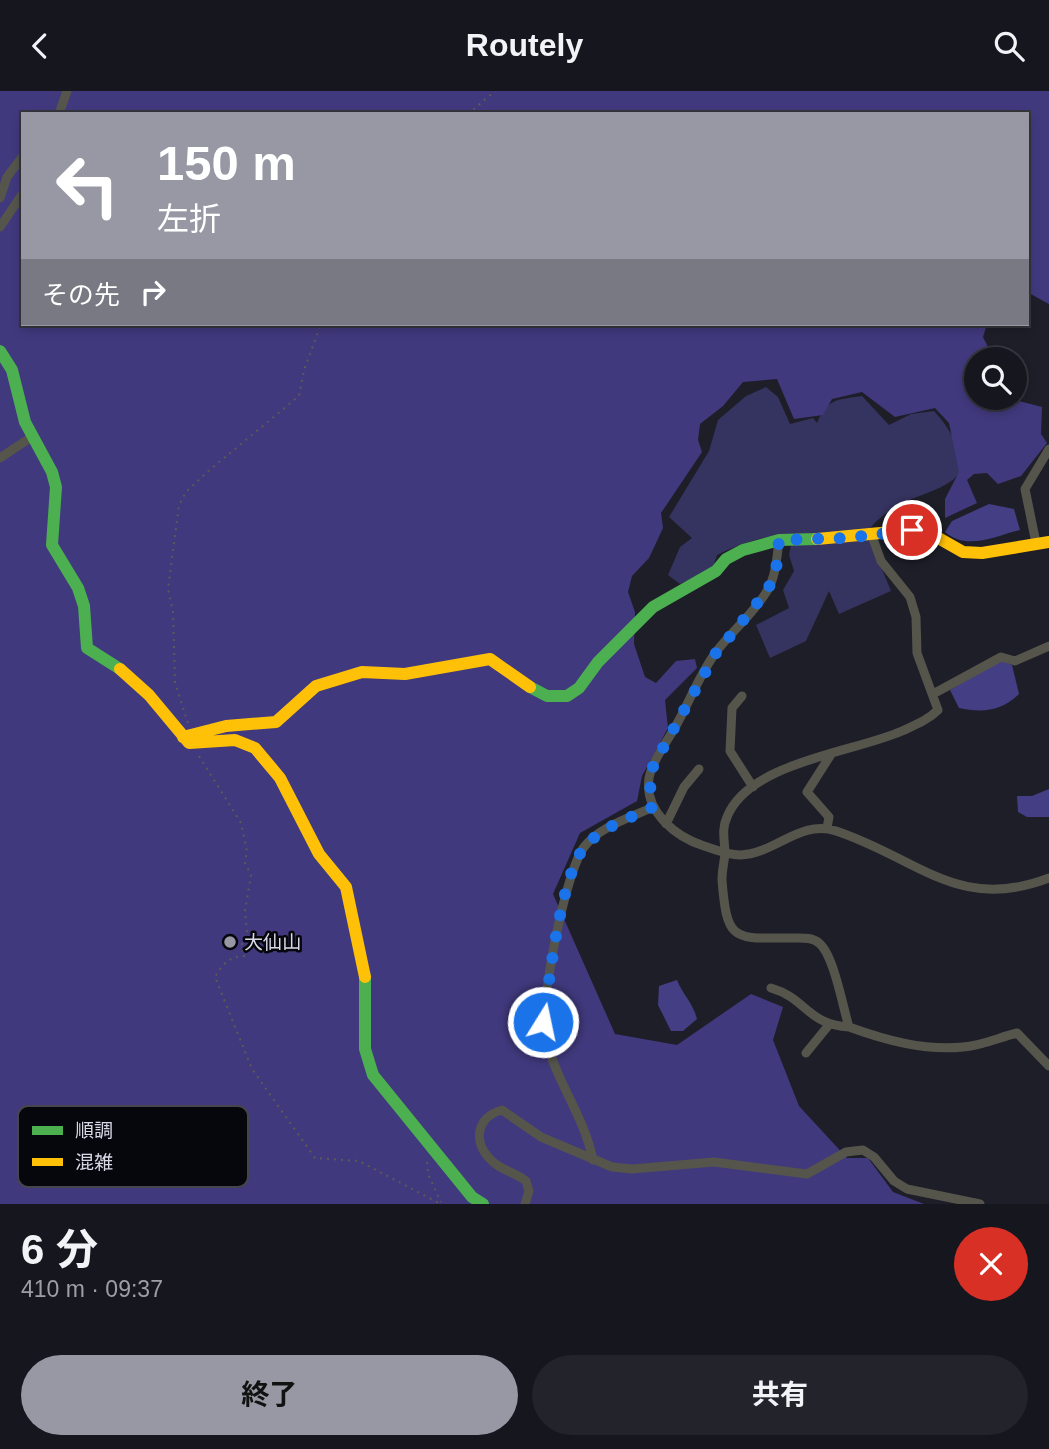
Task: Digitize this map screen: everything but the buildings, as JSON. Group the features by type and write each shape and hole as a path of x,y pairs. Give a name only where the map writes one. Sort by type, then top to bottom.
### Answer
{"street":[{"path":"60,112 66,91"},
{"path":"0,198 7,177 21,159"},
{"path":"0,227 21,196"},
{"path":"0,351 12,370 20,405 33,436 46,456 57,487 52,545 78,588 84,606 87,648 122,671 149,695 187,739 234,740 255,748 280,778 319,854 341,877 346,887 366,980 365,1049 368,1062 389,1097 472,1198 484,1204"},
{"path":"0,458 33,436"},
{"path":"187,739 226,726 276,722 316,686 362,672 405,674 490,659 520,682 547,696 567,696 579,688 598,662 653,607 716,571 726,559 743,550 779,540 872,536 912,530 933,535 963,552 982,553 1042,542 1025,489 1049,449"},
{"path":"849,1027 827,954 819,943 809,938 745,938 734,932 725,920 721,868 725,853 722,838 727,816 752,787 806,758 830,756 880,741 930,718 938,710 917,653 916,617 910,597 881,561 872,536"},
{"path":"779,540 777,564 768,590 716,653 654,764 649,778 653,807 666,824 700,845 725,853 755,852 808,829 827,828 869,842 953,884 976,890 1017,889 1049,878"},
{"path":"933,694 1001,657 1015,661 1049,646"},
{"path":"742,697 732,708 730,751 752,787"},
{"path":"827,828 829,817 807,792 830,756"},
{"path":"666,824 684,787 699,769"},
{"path":"593,1160 586,1128 563,1086 546,1041 543,1022 559,927 573,868 585,846 603,830 653,807"},
{"path":"771,988 794,998 812,1017 828,1026 849,1027 896,1043 964,1047 1017,1033 1049,1066"},
{"path":"806,1053 828,1026"},
{"path":"525,1204 529,1191 526,1181 493,1163 481,1145 478,1132 486,1117 502,1110 541,1137 593,1160 632,1169 714,1162 807,1174 846,1152 863,1150 874,1157 894,1181 907,1189 980,1204"}],"path":[{"path":"470,112 495,91"},
{"path":"320,326 304,370 299,396 206,473 186,492 179,505 168,589 173,612 176,683 187,739 192,751 212,772 218,788 241,823 245,863 251,875 244,911 247,933 241,946 245,956 238,955 228,961 215,978 252,1069 315,1158 359,1161 442,1204"},
{"path":"435,1153 427,1163 428,1174 442,1204"}],"shaded area":[{"path":"0,91 1049,91 1049,304 1029,293 1029,112 21,112 21,326 986,326 983,337 988,347 964,347 964,410 1027,410 1027,403 1042,407 1041,434 1047,443 1021,476 998,484 987,473 974,474 967,480 977,503 945,518 945,499 959,472 949,423 935,408 895,417 862,392 832,399 823,415 794,419 777,379 743,382 723,406 700,424 698,440 702,452 661,513 663,528 649,558 632,576 628,592 635,612 634,644 645,677 656,683 676,661 695,659 697,668 665,700 668,728 642,776 637,801 580,833 553,894 615,1034 677,1045 751,994 783,1007 773,1040 799,1106 847,1158 868,1158 893,1192 924,1204 0,1204"},
{"path":"766,387 778,397 790,424 813,418 817,423 825,409 834,402 862,396 889,425 911,414 934,411 950,432 963,462 962,469 950,482 898,506 880,518 867,533 891,591 839,614 829,591 806,641 770,658 756,625 789,608 783,590 794,571 789,555 793,536 764,538 735,547 717,555 712,570 680,584 668,575 680,547 692,538 669,517 709,451 718,420 746,396"},
{"path":"989,504 1014,509 1020,530 972,541 962,541 945,532 952,521"},
{"path":"1000,660 1012,665 1019,694 1006,704 992,709 959,708 950,690"},
{"path":"1049,789 1049,817 1027,817 1018,812 1017,796 1032,796"},
{"path":"677,980 697,1019 683,1031 671,1031 658,1005 659,986"}],"traffic: fast":[{"path":"0,351 12,370 25,422 52,472 56,487 52,545 78,588 84,606 87,648 120,669"},
{"path":"530,687 547,696 567,696 579,688 598,662 653,607 716,571 726,559 743,550 779,540 817,539"},
{"path":"365,977 365,1049 373,1075 472,1197 483,1204"}],"traffic: slow":[{"path":"817,539 912,530 933,535 963,552 982,553 1049,542"},
{"path":"183,737 226,726 276,722 316,686 362,672 405,674 490,659 530,687"},
{"path":"120,669 149,695 189,743 235,740 255,748 280,778 319,854 346,887 365,977"}],"place":[{"name":"大仙山","path":"230,942"}],"route":[{"path":"543,1022 561,913 573,868 585,846 603,830 653,807 649,778 654,764 697,682 716,653 768,590 777,564 779,540 848,538 912,530"}]}
